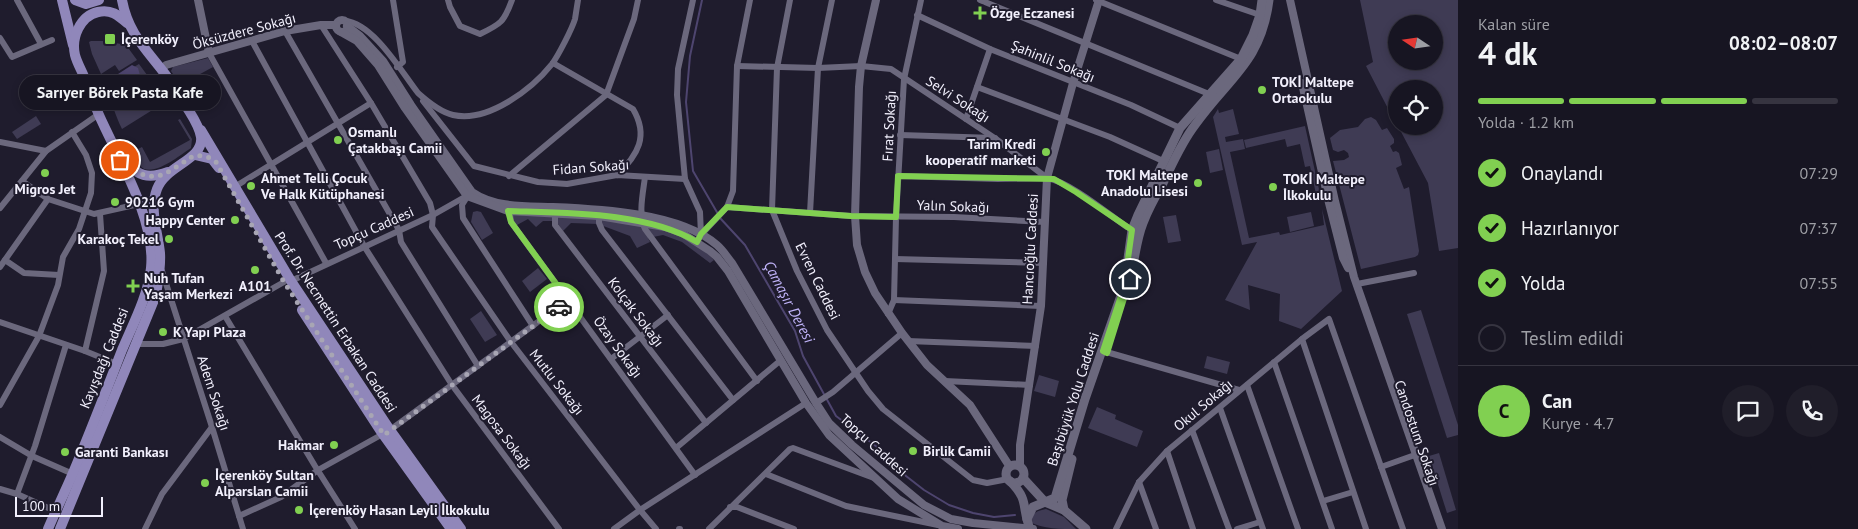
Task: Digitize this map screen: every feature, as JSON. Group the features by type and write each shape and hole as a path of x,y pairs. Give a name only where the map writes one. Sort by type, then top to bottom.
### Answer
{"main road":[{"path":"62,0 75,54 120,160"},
{"path":"76,0 86,4 99,0"},
{"path":"122,0 128,23 147,54 162,70 197,124 201,144 195,155"},
{"name":"Başıbüyük Yolu Caddesi","path":"1064,510 1062,500 1077,440 1105,352 1128,289 1136,231 1163,161 1180,128 1241,59 1268,1"},
{"name":"Başıbüyük Yolu Caddesi","path":"1136,231 1144,221 1186,138 1196,123 1247,63 1255,50 1267,18 1268,1"},
{"path":"75,54 75,40 78,29 82,21 93,13 115,12 128,23"},
{"name":"Prof. Dr. Necmettin Erbakan Caddesi","path":"197,124 236,186 288,281"},
{"name":"Prof. Dr. Necmettin Erbakan Caddesi","path":"195,155 208,157 216,162 288,281 451,529"},
{"name":"Kayışdağı Caddesi","path":"120,160 133,170 146,176 157,176 168,172 195,155"},
{"name":"Kayışdağı Caddesi","path":"55,528 55,511 72,474 141,303 150,276 150,249 147,230 139,204 120,160"},
{"name":"Kayışdağı Caddesi","path":"55,528 156,295 160,254 153,209 160,180 168,172"},
{"name":"Başıbüyük Yolu Caddesi","path":"1030,526 1033,507 1055,498 1085,399 1105,352"},
{"name":"Prof. Dr. Necmettin Erbakan Caddesi","path":"387,432 461,529"},
{"path":"1011,472 1018,483 1024,478"},
{"path":"1011,472 1024,472 1024,478 1045,502 1064,510 1086,529"},
{"path":"1011,472 1025,502 1030,526"}],"street":[{"path":"17,0 41,44"},
{"path":"198,0 209,53 326,263"},
{"path":"393,0 403,62 397,67"},
{"path":"448,0 460,26 480,34 500,24 506,16 512,0"},
{"path":"346,23 352,21 370,32 418,93 440,110 452,115 476,115 512,100 530,86 553,63 574,20 578,0"},
{"path":"509,176 606,95 634,19 638,0"},
{"path":"693,0 678,69 677,95 685,179 700,212 699,238"},
{"path":"699,238 712,221 727,207 733,190 736,66 750,0"},
{"name":"Evren Caddesi","path":"790,0 777,68 772,210 797,270 827,330 883,409 973,480 987,483 1011,472"},
{"path":"810,213 818,68 832,0"},
{"path":"876,0 861,66 859,87 855,216 857,245 865,272 888,314 927,365 970,406 997,446 1011,472"},
{"name":"Fırat Sokağı","path":"888,314 894,300 896,217 904,79 921,0"},
{"path":"980,0 1209,94"},
{"path":"1098,0 1241,59"},
{"name":"Hancıoğlu Caddesi","path":"1011,472 1020,445 1041,306 1047,178 1062,120 1098,0"},
{"path":"1216,0 1260,16"},
{"path":"1285,0 1329,203 1343,258 1355,281 1442,529"},
{"name":"Şahinlil Sokağı","path":"917,14 990,49 1131,105 1180,128"},
{"path":"338,28 345,31 346,23"},
{"path":"346,23 383,61 469,194"},
{"name":"Öksüzdere Sokağı","path":"162,70 166,65 285,32 321,25 338,28"},
{"name":"Mutlu Sokağı","path":"321,25 371,103 430,203 433,215 432,227 511,342 656,529"},
{"path":"338,28 357,41 378,64 405,108 469,194"},
{"path":"285,32 399,230 401,242 478,366"},
{"path":"0,38 12,57 52,40"},
{"name":"Magosa Sokağı","path":"252,41 364,246 452,385 559,529"},
{"path":"966,119 990,49"},
{"path":"553,63 633,109 640,121 641,132 638,150 617,175"},
{"name":"Selvi Sokağı","path":"736,66 777,68 861,66 891,69 996,138 1047,178 1054,179 1076,192 1136,231"},
{"path":"977,87 1110,137 1163,161"},
{"name":"Fidan Sokağı","path":"418,93 474,166 538,182 567,184 617,175 685,179"},
{"path":"236,186 371,103"},
{"path":"0,208 46,151 99,114"},
{"path":"0,405 39,336 58,285 63,257 78,229 91,193 92,173 86,155 72,132"},
{"path":"900,134 996,138"},
{"path":"0,142 46,151"},
{"path":"898,176 998,179 1047,178"},
{"path":"645,177 642,219 645,229 757,381"},
{"path":"22,181 48,199 94,214 139,204"},
{"path":"469,194 462,205 463,218 533,326"},
{"name":"Topçu Caddesi","path":"136,344 163,344 183,339 288,281 433,215 469,194 474,200 509,208 554,210 642,219 716,244 732,263 829,423 852,445 924,505 951,519 973,523 1030,526"},
{"path":"0,267 48,199"},
{"name":"Yalın Sokağı","path":"727,207 855,216 1045,222"},
{"name":"Özay Sokağı","path":"509,208 511,222 695,475"},
{"name":"Kolçak Sokağı","path":"554,210 555,225 706,424"},
{"path":"85,351 104,271 100,214"},
{"path":"599,214 602,230 733,400"},
{"name":"Topçu Caddesi","path":"699,238 718,257 728,271 806,403 829,435 898,499 942,526 958,529"},
{"path":"895,259 1044,263"},
{"path":"5,260 24,273 59,275"},
{"name":"Adem Sokağı","path":"160,266 243,529"},
{"path":"1355,281 1414,273"},
{"path":"239,516 281,497 318,470 387,432 568,300"},
{"path":"894,300 1041,306"},
{"path":"611,359 638,336 668,315"},
{"path":"225,316 356,529"},
{"name":"Okul Sokağı","path":"1116,529 1139,482 1167,451 1302,339 1329,319 1381,468"},
{"path":"1,324 85,351 116,364"},
{"path":"818,402 833,392 902,333"},
{"path":"1302,339 1366,529"},
{"path":"908,341 1036,346"},
{"name":"Candostum Sokağı","path":"1377,344 1379,359 1436,529"},
{"path":"17,494 32,456 66,345"},
{"path":"1105,352 1240,390"},
{"path":"676,448 781,360"},
{"path":"1274,362 1332,529"},
{"path":"945,381 1030,385"},
{"path":"1247,385 1298,529"},
{"path":"614,529 640,510 806,403"},
{"path":"1220,408 1263,529"},
{"path":"144,529 162,494 212,426"},
{"path":"1192,430 1229,529"},
{"path":"0,437 32,456 72,474"},
{"path":"709,529 793,448 874,478"},
{"path":"1167,451 1193,529"},
{"path":"1403,529 1381,468 1412,456"},
{"path":"766,474 846,506 942,526"},
{"path":"1139,482 1156,529"},
{"path":"0,489 17,494 55,511"},
{"path":"1323,501 1353,492"},
{"path":"730,507 736,507 794,529"},
{"path":"1237,529 1260,522"}],"shaded area":[{"path":"1360,0 1458,0 1458,248 1439,251 1428,183 1403,135 1443,135 1443,80 1388,80 1388,109 1366,66 1373,62"},
{"path":"105,41 126,45 137,60 119,71 115,65 101,74 92,54 89,42"},
{"path":"208,58 213,67 180,85 171,71 173,67"},
{"path":"139,64 150,79 151,86 147,87 156,102 162,104 122,129 106,86 108,82"},
{"path":"132,65 138,68 148,105 123,107 118,74"},
{"path":"1218,109 1219,113 1233,109 1239,134 1225,137 1226,142 1243,139 1245,149 1230,152 1249,238 1279,232 1280,235 1324,225 1322,209 1342,291 1301,329 1279,321 1280,294 1248,285 1250,310 1225,300 1257,242 1242,245 1213,117"},
{"path":"36,116 41,124 17,139 12,132"},
{"path":"1371,117 1376,120 1382,130 1387,128 1388,135 1391,135 1394,139 1394,143 1390,146 1393,152 1399,153 1402,165 1396,168 1404,189 1409,187 1419,251 1415,257 1361,269 1333,161 1344,160 1349,157 1348,153 1344,150 1338,152 1333,150 1330,138 1340,130 1358,127 1365,119"},
{"path":"180,119 192,139 191,148 159,168 151,170 140,166 132,152 142,147 150,162 190,140 178,120"},
{"path":"1305,126 1320,194 1316,194 1310,166 1305,167 1300,144 1287,147 1285,139 1246,148 1244,140"},
{"path":"1219,149 1223,170 1210,173 1206,152"},
{"path":"473,212 481,212 493,233 482,240 471,222"},
{"path":"1311,212 1314,226 1290,232 1287,217"},
{"path":"511,213 625,222 662,229 690,241 714,260 710,263 682,242 663,235 648,238 650,242 637,248 630,236 598,224 571,223 563,231 556,221 543,221 536,227 528,219 517,225 512,221"},
{"path":"1176,215 1181,241 1168,243 1163,217"},
{"path":"538,268 547,279 530,292 522,281"},
{"path":"1421,310 1458,425 1458,435 1447,438 1407,314"},
{"path":"481,311 497,335 485,342 470,319"},
{"path":"1207,356 1230,362 1227,374 1204,368"},
{"path":"1039,375 1059,381 1055,397 1034,391"},
{"path":"1097,407 1116,415 1115,419 1143,431 1137,447 1088,428"},
{"path":"1439,453 1456,510 1447,513 1429,456"},
{"path":"1046,509 1064,517 1076,529 1058,529 1030,522 1036,512"}],"waterway":[{"name":"Çamaşır Deresi","path":"702,0 690,56 686,102 693,171 718,214"},
{"name":"Çamaşır Deresi","path":"720,218 745,245 795,331 803,356 836,416 885,453 906,476 924,490 949,505 973,513 994,517 1015,515"}],"way so far":[{"path":"120,160 133,170 146,176 157,176 168,172 195,155 208,157 216,162 284,282 384,435 559,307"}],"place":[{"name":"Özge Eczanesi","path":"980,13"},
{"name":"İçerenköy","path":"110,39"},
{"name":"TOKİ Maltepe Ortaokulu","path":"1262,90"},
{"name":"Osmanlı Çatakbaşı Camii","path":"338,140"},
{"name":"Tarim Kredi kooperatif marketi","path":"1046,152"},
{"name":"Sarıyer Börek Pasta Kafe","path":"120,160"},
{"name":"Migros Jet","path":"45,173"},
{"name":"TOKİ Maltepe Anadolu Lisesi","path":"1198,183"},
{"name":"Ahmet Telli Çocuk Ve Halk Kütüphanesi","path":"251,186"},
{"name":"TOKİ Maltepe İlkokulu","path":"1273,187"},
{"name":"90216 Gym","path":"115,202"},
{"name":"Happy Center","path":"235,220"},
{"name":"Karakoç Tekel","path":"169,239"},
{"name":"A101","path":"255,270"},
{"name":"Nuh Tufan Yaşam Merkezi","path":"133,286"},
{"name":"K Yapı Plaza","path":"163,332"},
{"name":"Hakmar","path":"334,445"},
{"name":"Birlik Camii","path":"913,451"},
{"name":"Garanti Bankası","path":"65,452"},
{"name":"İçerenköy Sultan Alparslan Camii","path":"205,483"},
{"name":"İçerenköy Hasan Leyli İlkokulu","path":"299,510"}],"route":[{"path":"559,307 568,300 511,222 508,211 599,216 642,222 682,233 697,242 712,221 727,207 851,216 896,217 898,176 1054,179 1132,230 1124,287 1103,351 1107,353 1130,279"}]}
